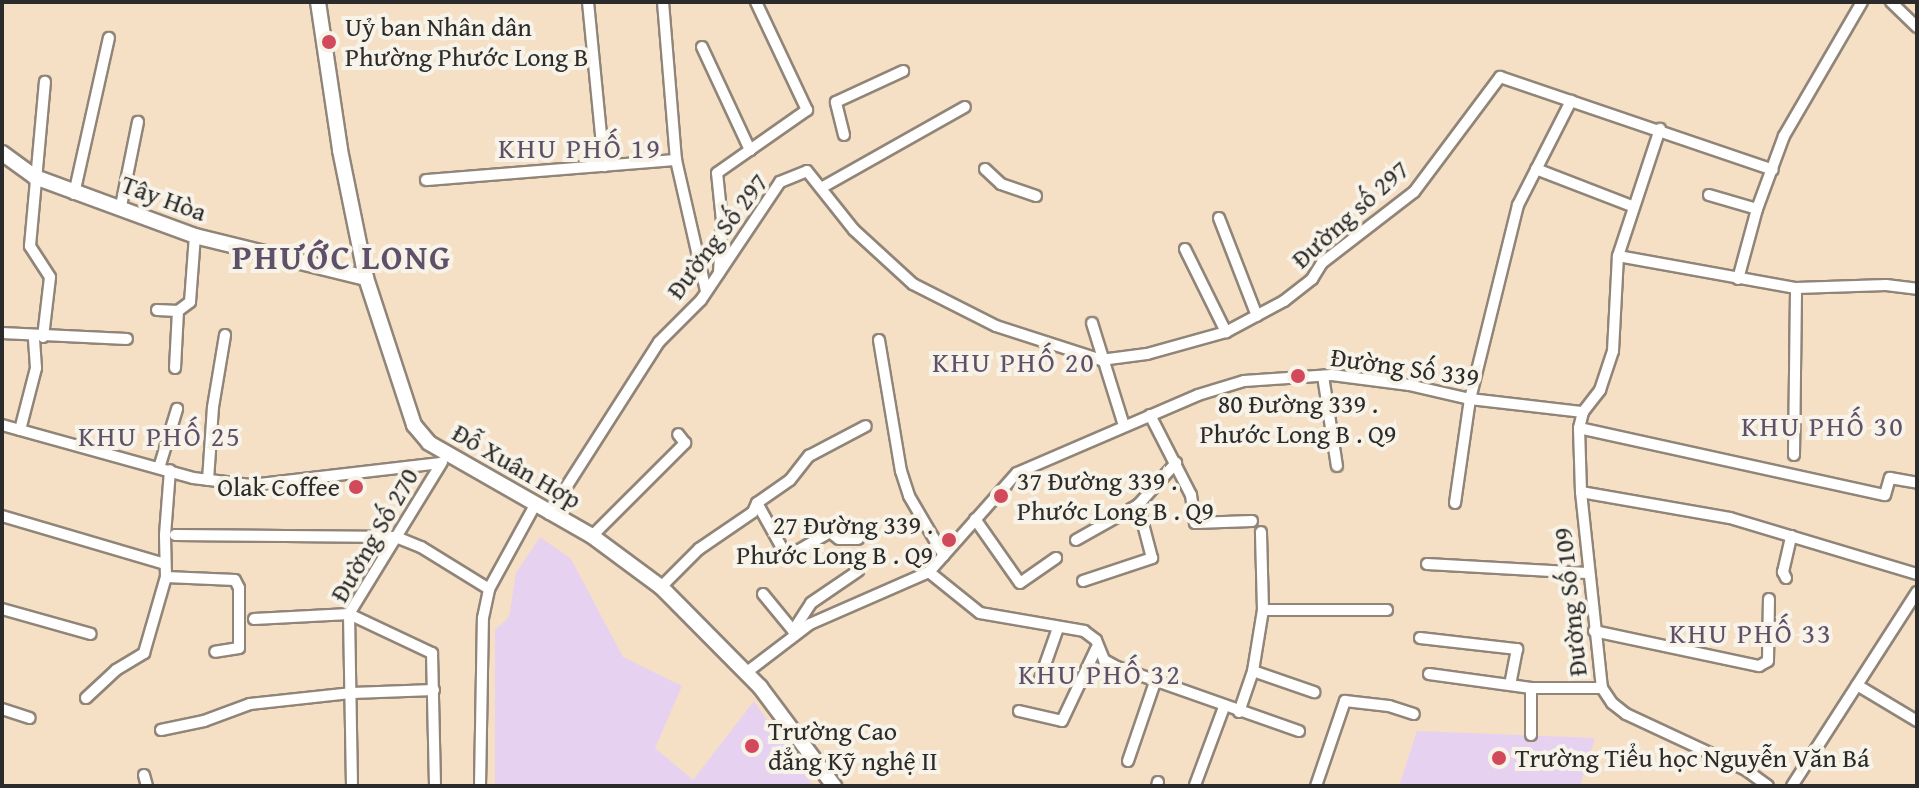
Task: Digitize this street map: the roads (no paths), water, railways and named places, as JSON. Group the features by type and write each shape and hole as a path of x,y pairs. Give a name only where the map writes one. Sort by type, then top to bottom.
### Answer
{"main road":[{"name":"Đỗ Xuân Hợp","path":"318,2 340,150 366,278 414,425 444,458 592,536 661,587 747,672 834,786"},
{"name":"Tây Hòa","path":"2,153 35,177 74,194 121,206 195,236 366,278"}],"street":[{"path":"588,2 604,166"},
{"path":"663,2 676,160 706,291"},
{"path":"719,273 722,221 717,173 807,110 756,2"},
{"path":"1738,279 1757,209 1784,136 1862,2"},
{"path":"1891,2 1917,27"},
{"path":"74,194 109,38"},
{"path":"702,47 750,150"},
{"path":"844,135 836,102 903,71"},
{"name":"Đường số 297","path":"1101,360 1147,354 1226,332 1293,294 1312,279 1322,263 1414,192 1500,77 1773,170"},
{"path":"20,430 36,368 50,277 30,246 45,82"},
{"path":"1455,503 1470,399 1518,205 1571,101"},
{"path":"965,107 821,188 854,230 913,284 996,326 1101,360"},
{"path":"121,206 138,122"},
{"path":"1583,412 1600,390 1613,351 1618,256 1632,206 1660,129"},
{"path":"426,180 676,160"},
{"path":"985,169 1001,184 1036,196"},
{"path":"1536,169 1632,206"},
{"name":"Đường Số 297","path":"549,514 659,342 706,291 780,182 807,171 821,188"},
{"path":"1709,195 1757,209"},
{"path":"1219,218 1257,316"},
{"path":"157,310 178,311 190,302 195,236"},
{"path":"1185,249 1226,332"},
{"path":"1618,256 1796,288 1886,285 1917,289"},
{"path":"1794,455 1796,288"},
{"path":"175,368 178,311"},
{"path":"1092,323 1124,426"},
{"path":"2,333 127,339"},
{"path":"208,480 213,407 225,335"},
{"path":"879,340 901,471 909,496 944,556"},
{"path":"1323,376 1337,466"},
{"name":"Đường Số 339","path":"747,672 794,633 810,624 929,572 1017,473 1150,415 1244,381 1323,376 1409,385 1470,399 1583,412"},
{"path":"159,468 177,409"},
{"name":"Đường Số 109","path":"1583,412 1579,428 1581,492 1587,573 1602,688 1612,703 1626,714 1746,770 1768,786"},
{"path":"1150,415 1191,495 1195,523 1252,521"},
{"path":"2,425 208,480 251,485 287,483 444,458"},
{"path":"661,587 699,549 753,512 757,503 790,480 809,456 866,426"},
{"path":"1579,428 1885,495 1890,478 1917,483"},
{"path":"592,536 685,443 678,434"},
{"name":"Đường Số 270","path":"352,786 349,614 444,458"},
{"path":"1076,540 1138,505 1176,463"},
{"path":"86,698 116,670 143,655 166,577 170,470"},
{"path":"1581,492 1730,518 1917,574"},
{"path":"757,503 787,557 830,532 839,539 858,539"},
{"path":"480,786 483,618 489,589 535,505"},
{"path":"1083,581 1152,558 1138,505"},
{"path":"2,516 165,564"},
{"path":"975,519 1020,583 1056,558"},
{"path":"1239,712 1253,671 1263,610 1261,532"},
{"path":"175,535 396,537 421,547 489,589"},
{"path":"1786,578 1783,572 1791,536"},
{"path":"1427,564 1587,573"},
{"path":"763,594 794,633 811,603 858,571"},
{"path":"929,572 980,613 1091,635 1104,660 1117,667 1299,731"},
{"path":"166,577 235,580 239,588 239,648 215,652"},
{"path":"1792,786 1917,592"},
{"path":"1594,631 1759,666 1768,661 1769,599"},
{"path":"2,609 91,634"},
{"path":"1263,610 1387,610"},
{"path":"254,619 349,614 432,653 435,786"},
{"path":"1040,679 1058,628"},
{"path":"1420,638 1517,649 1510,684"},
{"path":"1019,711 1062,721 1096,649"},
{"path":"1253,671 1314,692"},
{"path":"1429,674 1531,688 1602,688"},
{"path":"1128,761 1155,682"},
{"path":"1857,685 1917,721"},
{"path":"1531,688 1531,735"},
{"path":"161,730 204,721 250,704 352,693 434,690"},
{"path":"1316,786 1345,701 1389,706 1414,714"},
{"path":"1195,785 1224,707"},
{"path":"2,709 30,718"}],"place":[{"name":"Uỷ ban Nhân dân Phường Phước Long B","path":"329,42"},
{"name":"80 Đường 339 . Phước Long B . Q9","path":"1298,376"},
{"name":"Olak Coffee","path":"356,487"},
{"name":"37 Đường 339 . Phước Long B . Q9","path":"1001,496"},
{"name":"27 Đường 339 . Phước Long B . Q9","path":"949,540"},
{"name":"Trường Cao đẳng Kỹ nghệ II","path":"752,746"},
{"name":"Trường Tiểu học Nguyễn Văn Bá","path":"1499,758"}],"district":[{"name":"KHU PHỐ 19","path":"580,148"},
{"name":"PHƯỚC LONG","path":"342,257"},
{"name":"KHU PHỐ 20","path":"1014,362"},
{"name":"KHU PHỐ 30","path":"1823,426"},
{"name":"KHU PHỐ 25","path":"160,436"},
{"name":"KHU PHỐ 33","path":"1751,633"},
{"name":"KHU PHỐ 32","path":"1100,674"}]}
